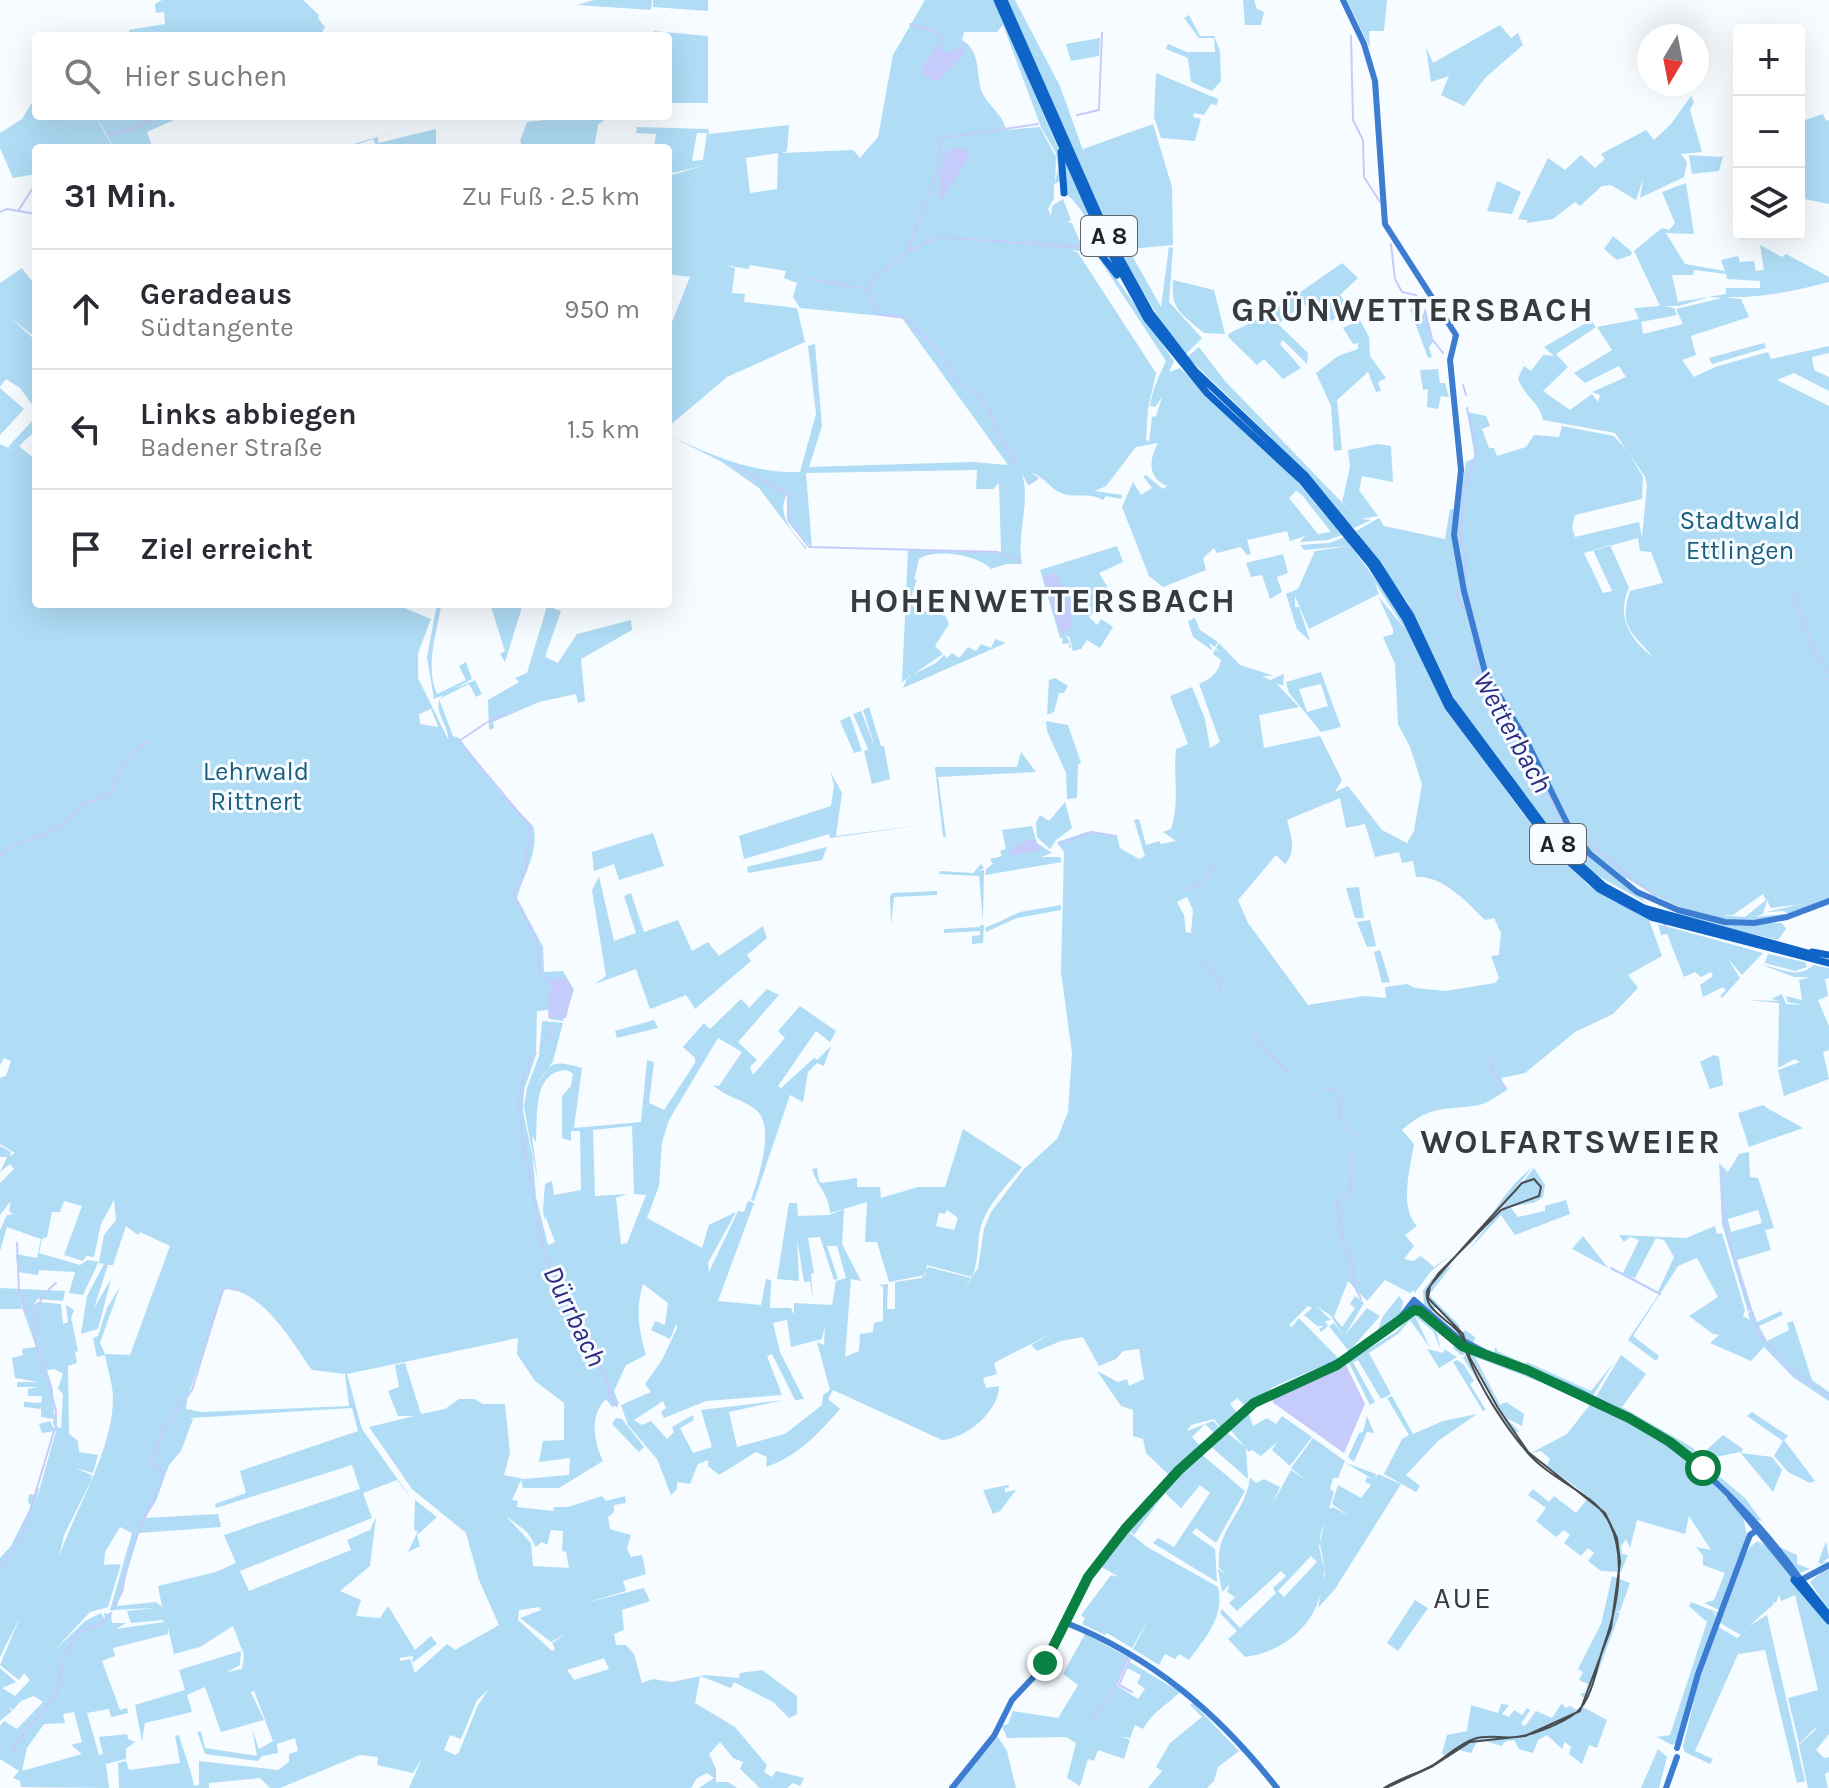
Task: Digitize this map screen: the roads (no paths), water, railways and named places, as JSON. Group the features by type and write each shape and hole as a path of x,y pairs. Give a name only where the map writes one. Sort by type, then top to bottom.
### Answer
{"highway":[{"name":"A 8","path":"997,0 1130,293 1190,375 1302,481 1371,565 1405,618 1448,707 1547,839 1584,877 1635,910 1702,932 1829,959"},
{"name":"A 8","path":"1004,0 1121,263 1157,324 1209,386 1321,493 1387,576 1411,616 1450,699 1575,863 1624,898 1687,923 1829,959"},
{"path":"1057,135 1064,168 1064,193"},
{"path":"1099,252 1130,293"},
{"path":"1802,1579 1829,1615"},
{"path":"1802,1579 1829,1621"}],"main road":[{"path":"1343,0 1372,71 1376,91 1383,217 1456,335 1450,360 1461,444 1454,535 1463,584 1488,677 1526,740 1569,827 1594,858 1645,897 1668,907 1729,922 1775,921 1829,901"},
{"path":"1775,921 1787,925"},
{"path":"1413,1301 1458,1344 1490,1355"},
{"path":"1402,1317 1413,1301"},
{"path":"1413,1301 1456,1337 1649,1429 1712,1476 1802,1579"},
{"path":"952,1788 994,1736 1012,1700 1041,1670 1064,1622 1106,1553 1147,1503 1201,1449 1254,1403 1337,1365 1384,1334 1410,1311 1420,1311"},
{"path":"1712,1476 1764,1541 1802,1579"},
{"path":"1747,1519 1750,1540"},
{"path":"1666,1788 1717,1624 1743,1555 1758,1530"},
{"path":"1750,1540 1764,1541"},
{"path":"1802,1579 1829,1564"},
{"path":"1064,1622 1118,1646 1183,1688 1215,1717 1277,1788"}],"waterway":[{"path":"910,24 937,33 942,41"},
{"path":"1099,108 1102,33"},
{"name":"Wetterbach","path":"1351,36 1353,120 1363,140 1364,177 1380,202"},
{"path":"1077,115 1099,110"},
{"path":"107,134 130,130 150,120"},
{"path":"942,138 1038,124"},
{"path":"873,279 907,252 938,169 940,139"},
{"path":"18,211 32,189"},
{"path":"0,212 7,209 32,213"},
{"path":"1035,244 1041,236"},
{"path":"936,237 1035,244"},
{"path":"909,251 933,239"},
{"path":"1038,244 1086,248"},
{"name":"Wetterbach","path":"1391,244 1395,279 1402,292 1416,295 1421,302"},
{"path":"809,279 868,289"},
{"path":"871,281 868,289 877,312"},
{"name":"Wetterbach","path":"1425,310 1432,339 1443,353"},
{"path":"876,314 905,318 941,353 955,379 979,396 990,410 994,427 1018,468"},
{"name":"Wetterbach","path":"1463,385 1466,395"},
{"name":"Wetterbach","path":"1465,582 1466,556 1460,540 1465,488 1477,451 1467,408"},
{"path":"735,467 786,493"},
{"path":"1029,484 1037,479"},
{"path":"788,494 788,520 809,547 998,552"},
{"path":"999,554 1020,560"},
{"name":"Wetterbach","path":"1461,586 1456,596 1466,611"},
{"path":"1792,591 1816,658 1829,673"},
{"name":"Wetterbach","path":"1475,644 1477,674 1495,694"},
{"name":"Wetterbach","path":"1502,706 1502,722 1518,736 1565,825"},
{"name":"Dürrbach","path":"488,722 512,710"},
{"name":"Dürrbach","path":"486,723 459,741 529,825 526,870 513,895 536,939 540,974 550,983"},
{"path":"140,746 149,742"},
{"path":"47,833 65,824 81,805 111,793 127,758 138,747"},
{"path":"1059,844 1091,832 1116,836"},
{"path":"0,856 14,845 45,834"},
{"name":"Wetterbach","path":"1580,837 1656,897"},
{"path":"1185,889 1201,884 1214,866"},
{"name":"Wetterbach","path":"1664,922 1666,930"},
{"path":"1202,961 1218,976 1221,992"},
{"path":"1449,1015 1451,1011"},
{"name":"Dürrbach","path":"541,1047 550,1037 552,1025"},
{"path":"1253,1036 1287,1071"},
{"name":"Dürrbach","path":"521,1127 518,1099 531,1057 536,1053"},
{"path":"1490,1058 1492,1071 1499,1079"},
{"path":"1500,1082 1506,1088"},
{"path":"1324,1089 1338,1091 1340,1116 1349,1134"},
{"name":"Dürrbach","path":"521,1129 545,1258 565,1297 567,1314 600,1365 607,1379 610,1398 617,1406"},
{"path":"1353,1137 1358,1135"},
{"path":"1352,1151 1351,1190 1337,1203 1344,1247 1353,1266 1354,1285 1361,1299"},
{"path":"1723,1169 1722,1205 1730,1246 1759,1334 1788,1368 1829,1396"},
{"path":"17,1243 19,1292 24,1298 25,1311 36,1313"},
{"path":"1611,1268 1660,1294"},
{"path":"44,1369 36,1345 34,1323 40,1302 56,1283"},
{"path":"112,1610 122,1592 130,1552 162,1479 162,1470 150,1463 164,1428 192,1390 222,1292 225,1288 238,1290"},
{"path":"45,1371 56,1411 54,1424"},
{"path":"0,1569 22,1538 54,1431"},
{"path":"17,1752 13,1746 57,1694 64,1657 78,1632 101,1624 111,1613"},
{"path":"1091,1720 1116,1685 1128,1657"},
{"path":"1130,1659 1119,1685 1132,1692"}],"tram line":[{"path":"1384,1788 1433,1765 1468,1741 1484,1737 1511,1737 1523,1736 1531,1734 1556,1724 1571,1716 1577,1712 1582,1706 1591,1690 1597,1671 1599,1662 1601,1653 1609,1628 1614,1610 1619,1571 1618,1551 1606,1517 1594,1503 1586,1497 1577,1491 1559,1479 1542,1467 1527,1452 1486,1393 1472,1367 1462,1337 1434,1311 1427,1298 1427,1291 1431,1285 1454,1257 1522,1183 1534,1179 1541,1187 1539,1196 1501,1210 1438,1274 1430,1286 1428,1298 1463,1334 1470,1358 1498,1408 1528,1452 1605,1513 1617,1538 1620,1562 1611,1628 1580,1711 1525,1736 1470,1742 1433,1766 1386,1788"}],"district":[{"name":"GRÜNWETTERSBACH","path":"1413,310"},
{"name":"HOHENWETTERSBACH","path":"1043,601"},
{"name":"WOLFARTSWEIER","path":"1571,1142"},
{"name":"AUE","path":"1463,1598"}],"park label":[{"name":"Stadtwald Ettlingen","path":"1740,535"},
{"name":"Lehrwald Rittnert","path":"256,786"}]}
